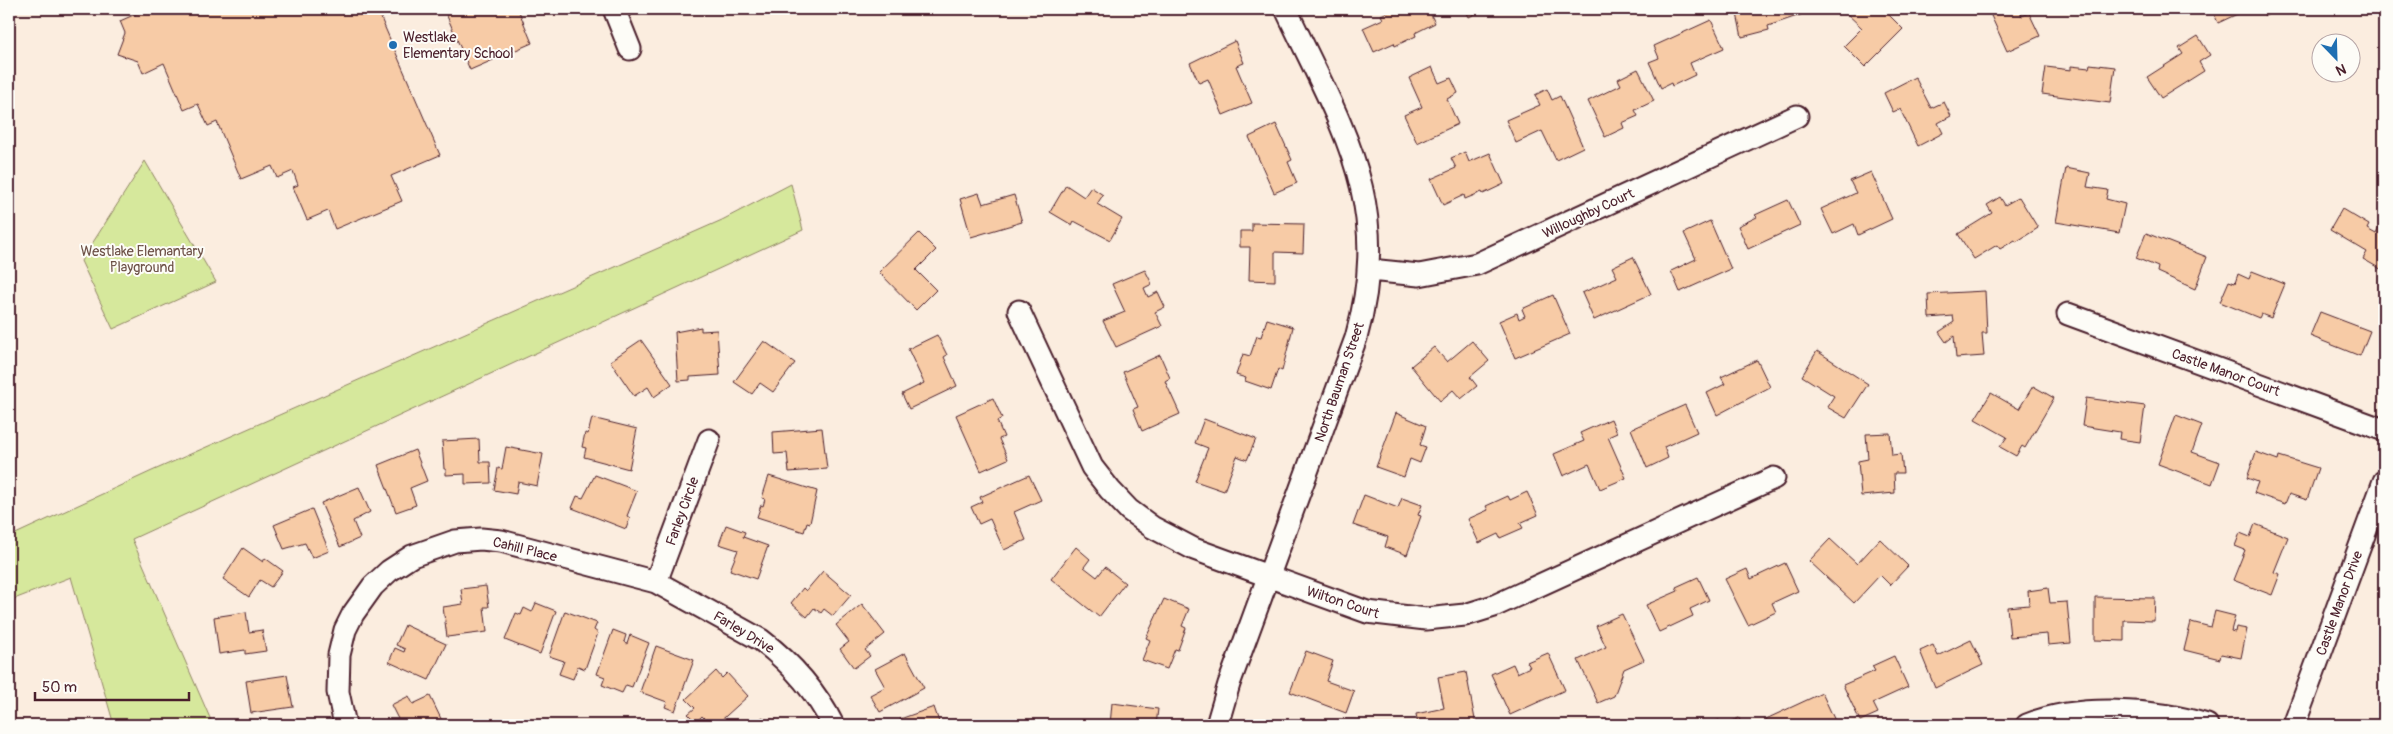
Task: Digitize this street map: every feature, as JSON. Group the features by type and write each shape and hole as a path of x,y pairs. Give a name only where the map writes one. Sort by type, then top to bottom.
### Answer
{"street":[{"path":"614,9 630,49"},
{"name":"North Bauman Street","path":"1217,725 1229,684 1356,338 1367,293 1370,270 1368,213 1354,157 1286,9"},
{"name":"Willoughby Court","path":"1370,270 1419,275 1476,264 1797,116"},
{"name":"Wilton Court","path":"1019,311 1088,459 1110,490 1129,510 1160,532 1185,545 1357,609 1386,616 1426,619 1465,614 1512,598 1774,478"},
{"name":"Castle Manor Court","path":"2068,314 2384,430"},
{"name":"Farley Circle","path":"656,582 709,440"},
{"name":"Castle Manor Drive","path":"2294,725 2384,481"},
{"name":"Cahill Place","path":"345,725 339,703 337,681 339,655 345,630 373,586 389,571 412,556 455,541 491,540 516,544 656,582"},
{"name":"Farley Drive","path":"656,582 771,647 806,683 833,725"},
{"path":"2027,725 2061,716 2108,711 2175,717 2206,725"}],"green space":[{"name":"Westlake Elemantary Playground","path":"145,161 216,282 113,329 81,261"},
{"path":"791,184 803,230 132,539 213,725 114,725 71,577 9,601 9,537 152,471 722,220"}],"building":[{"path":"147,9 377,9 440,155 391,176 402,201 335,229 328,211 307,220 293,187 298,185 293,171 277,178 272,166 241,179 217,122 208,126 198,104 184,110 164,63 143,73 138,61 117,54 125,33 120,21"},
{"path":"444,9 518,9 532,43 470,70"},
{"path":"1394,9 1428,9 1435,23 1415,33 1416,36 1395,46 1394,43 1374,52 1363,28 1383,19 1381,15"},
{"path":"1465,9 1485,9 1469,17"},
{"path":"1736,9 1805,9 1806,13 1768,26 1769,30 1742,37"},
{"path":"1842,9 1883,9 1903,29 1865,67 1844,46 1862,28"},
{"path":"1988,9 2019,9 2022,16 2029,13 2040,36 2007,51"},
{"path":"2212,9 2248,9 2218,23"},
{"path":"2261,9 2280,9 2265,16"},
{"path":"1711,20 1724,48 1690,63 1695,75 1672,86 1671,83 1661,88 1649,62 1659,58 1654,46"},
{"path":"2198,36 2210,55 2199,62 2204,71 2161,98 2147,77 2183,54 2179,48"},
{"path":"1235,41 1244,63 1236,66 1252,103 1223,115 1208,79 1199,83 1190,63"},
{"path":"2090,64 2115,67 2110,103 2042,94 2046,67 2071,70 2071,66 2089,68"},
{"path":"1432,67 1439,83 1451,78 1458,93 1447,99 1458,124 1417,143 1404,115 1422,107 1409,78"},
{"path":"1638,69 1654,101 1635,110 1638,116 1622,123 1624,128 1605,137 1588,101 1621,85 1618,79"},
{"path":"1915,77 1931,108 1944,102 1951,116 1938,123 1943,133 1918,146 1900,109 1893,112 1884,93"},
{"path":"1547,89 1552,100 1560,96 1583,147 1556,160 1542,131 1516,143 1506,120 1540,105 1535,95"},
{"path":"1276,124 1292,160 1288,162 1297,183 1274,193 1249,137"},
{"path":"1465,152 1469,162 1490,153 1504,184 1483,194 1482,192 1465,199 1464,195 1443,205 1431,179 1456,168 1451,158"},
{"path":"2066,168 2090,173 2087,187 2108,190 2106,199 2125,204 2119,233 2056,222"},
{"path":"1871,172 1892,219 1858,235 1854,224 1833,234 1821,209 1856,193 1850,181"},
{"path":"1066,185 1084,197 1091,187 1103,195 1097,204 1122,219 1110,240 1074,221 1072,225 1050,212"},
{"path":"979,193 983,204 1014,195 1022,222 971,237 960,199"},
{"path":"2000,197 2005,205 2019,197 2038,228 2016,242 2015,240 2000,249 1997,245 1974,259 1958,234 1992,213 1987,205"},
{"path":"1788,200 1800,225 1748,249 1738,226 1757,217 1755,215"},
{"path":"2342,209 2369,225 2367,229 2376,234 2384,218 2384,271 2363,259 2367,252 2330,230"},
{"path":"1710,221 1731,269 1680,292 1671,271 1696,259 1684,233"},
{"path":"1252,223 1304,224 1303,253 1275,252 1275,281 1249,280 1250,247 1240,247 1240,231 1252,231"},
{"path":"919,233 936,250 916,270 936,290 916,310 879,272"},
{"path":"2146,233 2207,257 2195,289 2157,272 2158,267 2136,258"},
{"path":"1633,257 1651,294 1594,320 1582,293 1617,277 1612,267"},
{"path":"1145,270 1152,284 1144,288 1148,297 1158,292 1165,307 1155,312 1162,326 1116,347 1103,321 1125,312 1112,284"},
{"path":"2252,271 2285,284 2271,318 2261,314 2259,318 2220,302 2229,281 2235,283 2238,274 2249,279"},
{"path":"1985,291 1987,333 1982,333 1984,356 1956,358 1954,336 1946,342 1939,332 1954,322 1953,316 1929,318 1928,294"},
{"path":"1553,295 1570,334 1515,358 1499,321 1517,313 1519,319 1525,316 1522,309"},
{"path":"2320,312 2370,331 2360,356 2310,336"},
{"path":"1267,319 1293,327 1282,371 1278,369 1271,390 1245,381 1246,378 1236,375 1243,354 1250,356 1257,336 1261,337"},
{"path":"701,327 701,331 717,330 720,375 690,377 690,380 678,381 675,332"},
{"path":"937,335 947,355 944,357 957,386 909,409 902,394 924,383 908,349"},
{"path":"641,340 672,384 654,397 648,387 634,396 610,361"},
{"path":"764,341 795,363 773,392 760,383 752,394 734,382"},
{"path":"1472,341 1489,361 1470,377 1477,386 1461,399 1453,390 1440,401 1411,366 1434,347 1447,362"},
{"path":"1817,351 1868,384 1846,418 1827,407 1834,396 1802,376"},
{"path":"1160,355 1170,378 1165,381 1180,414 1142,431 1133,409 1138,407 1123,372"},
{"path":"1757,360 1770,387 1717,415 1707,393 1725,384 1721,377"},
{"path":"2033,386 2054,398 2025,448 2022,446 2016,456 2000,447 2007,437 1975,419 1991,393 2019,409"},
{"path":"993,398 1002,418 997,421 1004,437 999,439 1008,459 981,471 956,415"},
{"path":"2086,398 2145,406 2140,442 2119,439 2120,432 2082,426"},
{"path":"1685,405 1697,432 1664,447 1668,458 1647,468 1631,429"},
{"path":"1396,413 1426,426 1420,445 1426,447 1420,463 1410,459 1404,477 1376,467"},
{"path":"2176,415 2202,425 2192,452 2220,462 2212,484 2158,464"},
{"path":"592,418 637,429 629,469 584,457 586,448 582,447 585,433 588,434"},
{"path":"1204,419 1256,439 1247,460 1237,456 1224,491 1195,481 1208,448 1195,443"},
{"path":"1611,419 1617,433 1608,437 1626,478 1600,489 1589,464 1563,476 1554,454 1584,441 1580,433"},
{"path":"822,428 827,469 789,472 787,453 774,454 773,432"},
{"path":"1890,433 1892,455 1901,454 1903,473 1894,473 1895,493 1861,496 1858,461 1868,459 1866,434"},
{"path":"479,439 480,462 490,462 491,483 465,484 465,474 446,475 442,441"},
{"path":"506,447 543,454 537,486 518,482 516,494 494,490 498,468 502,469"},
{"path":"415,450 427,481 410,488 416,505 396,512 378,465"},
{"path":"2256,452 2278,460 2279,456 2318,468 2307,500 2289,494 2285,504 2254,493 2258,482 2247,478"},
{"path":"595,475 637,491 627,516 630,518 626,529 572,508 577,496 583,498"},
{"path":"1029,475 1041,500 1014,512 1026,540 1004,550 990,519 979,524 971,507 982,502 980,497"},
{"path":"769,476 817,491 810,523 807,522 804,532 757,517 761,505 763,506 765,499 762,498"},
{"path":"359,487 370,512 353,521 360,538 340,547 321,503"},
{"path":"1527,492 1538,515 1520,523 1523,528 1500,538 1498,534 1479,543 1468,519 1488,510 1486,506 1508,496 1510,500"},
{"path":"1364,495 1398,508 1402,498 1422,505 1418,515 1421,516 1407,555 1385,547 1388,537 1353,525"},
{"path":"312,509 329,551 312,558 305,543 284,549 274,525"},
{"path":"2255,524 2288,537 2274,572 2280,574 2272,595 2233,580 2245,550 2235,546 2240,533 2250,537"},
{"path":"726,525 745,532 743,537 768,546 756,579 730,570 738,550 719,544"},
{"path":"1830,539 1857,564 1880,539 1908,566 1890,585 1880,575 1854,603 1809,561"},
{"path":"1076,547 1090,559 1084,567 1097,577 1105,567 1125,583 1099,617 1051,579"},
{"path":"243,548 263,562 265,558 283,571 271,587 260,580 249,597 223,579"},
{"path":"1785,563 1798,591 1772,603 1776,612 1748,625 1725,579 1747,569 1751,579"},
{"path":"823,571 851,595 833,616 824,609 821,613 814,608 807,617 791,603 803,588 806,591"},
{"path":"1698,577 1709,600 1690,609 1693,616 1659,632 1646,605 1678,591 1676,587"},
{"path":"486,586 489,607 484,607 487,632 447,637 443,607 463,604 461,589"},
{"path":"2048,588 2050,603 2067,602 2071,643 2048,645 2047,634 2010,637 2007,607 2029,605 2028,591"},
{"path":"2095,597 2155,598 2154,621 2124,620 2124,641 2095,640"},
{"path":"1164,599 1189,609 1182,626 1186,628 1178,650 1175,649 1167,669 1142,660 1150,640 1146,638"},
{"path":"536,603 556,611 540,654 505,640 516,613 521,615 524,608 532,612"},
{"path":"862,604 885,634 865,650 870,656 854,668 840,649 849,642 836,625"},
{"path":"565,611 597,623 594,630 598,633 585,669 578,666 573,679 559,674 564,661 549,656"},
{"path":"2215,611 2235,616 2231,631 2235,632 2236,627 2247,629 2241,658 2221,654 2220,659 2184,650 2191,622 2211,627"},
{"path":"246,612 249,632 262,630 266,651 245,654 245,650 219,654 214,617"},
{"path":"1622,614 1644,660 1624,669 1614,696 1598,703 1578,660 1606,647 1596,626"},
{"path":"405,625 446,644 429,680 389,662 395,648 404,652 405,649 396,645"},
{"path":"613,630 626,635 624,642 627,644 630,635 649,643 632,687 626,685 622,693 602,685 605,677 597,674"},
{"path":"1971,640 1983,665 1935,688 1920,651 1933,645 1938,656"},
{"path":"656,646 694,660 675,711 665,707 667,702 640,692"},
{"path":"1306,651 1333,661 1326,681 1354,691 1346,713 1290,692"},
{"path":"905,653 924,688 880,712 870,695 885,687 875,669"},
{"path":"1548,653 1565,690 1510,715 1491,674 1513,664 1517,673 1530,667 1527,662"},
{"path":"1894,656 1908,687 1873,703 1878,713 1860,721 1843,685 1875,671 1872,666"},
{"path":"716,671 722,678 727,673 748,696 716,725 711,725 702,716 696,722 688,714 695,708 686,699"},
{"path":"1466,672 1476,725 1418,725 1416,714 1444,708 1438,677"},
{"path":"287,675 293,707 251,713 246,681"},
{"path":"1822,693 1837,725 1769,725 1766,719"},
{"path":"409,696 413,704 430,696 444,725 401,725 391,705"},
{"path":"1112,703 1158,709 1156,725 1110,725"},
{"path":"934,707 940,725 903,725 900,719"},
{"path":"763,717 767,722 772,719 775,725 750,725"},
{"path":"1739,718 1742,725 1723,725"},
{"path":"1719,720 1722,725 1707,725"},
{"path":"1283,721 1306,725 1282,725"}],"place":[{"name":"Westlake Elementary School","path":"393,45"}]}
